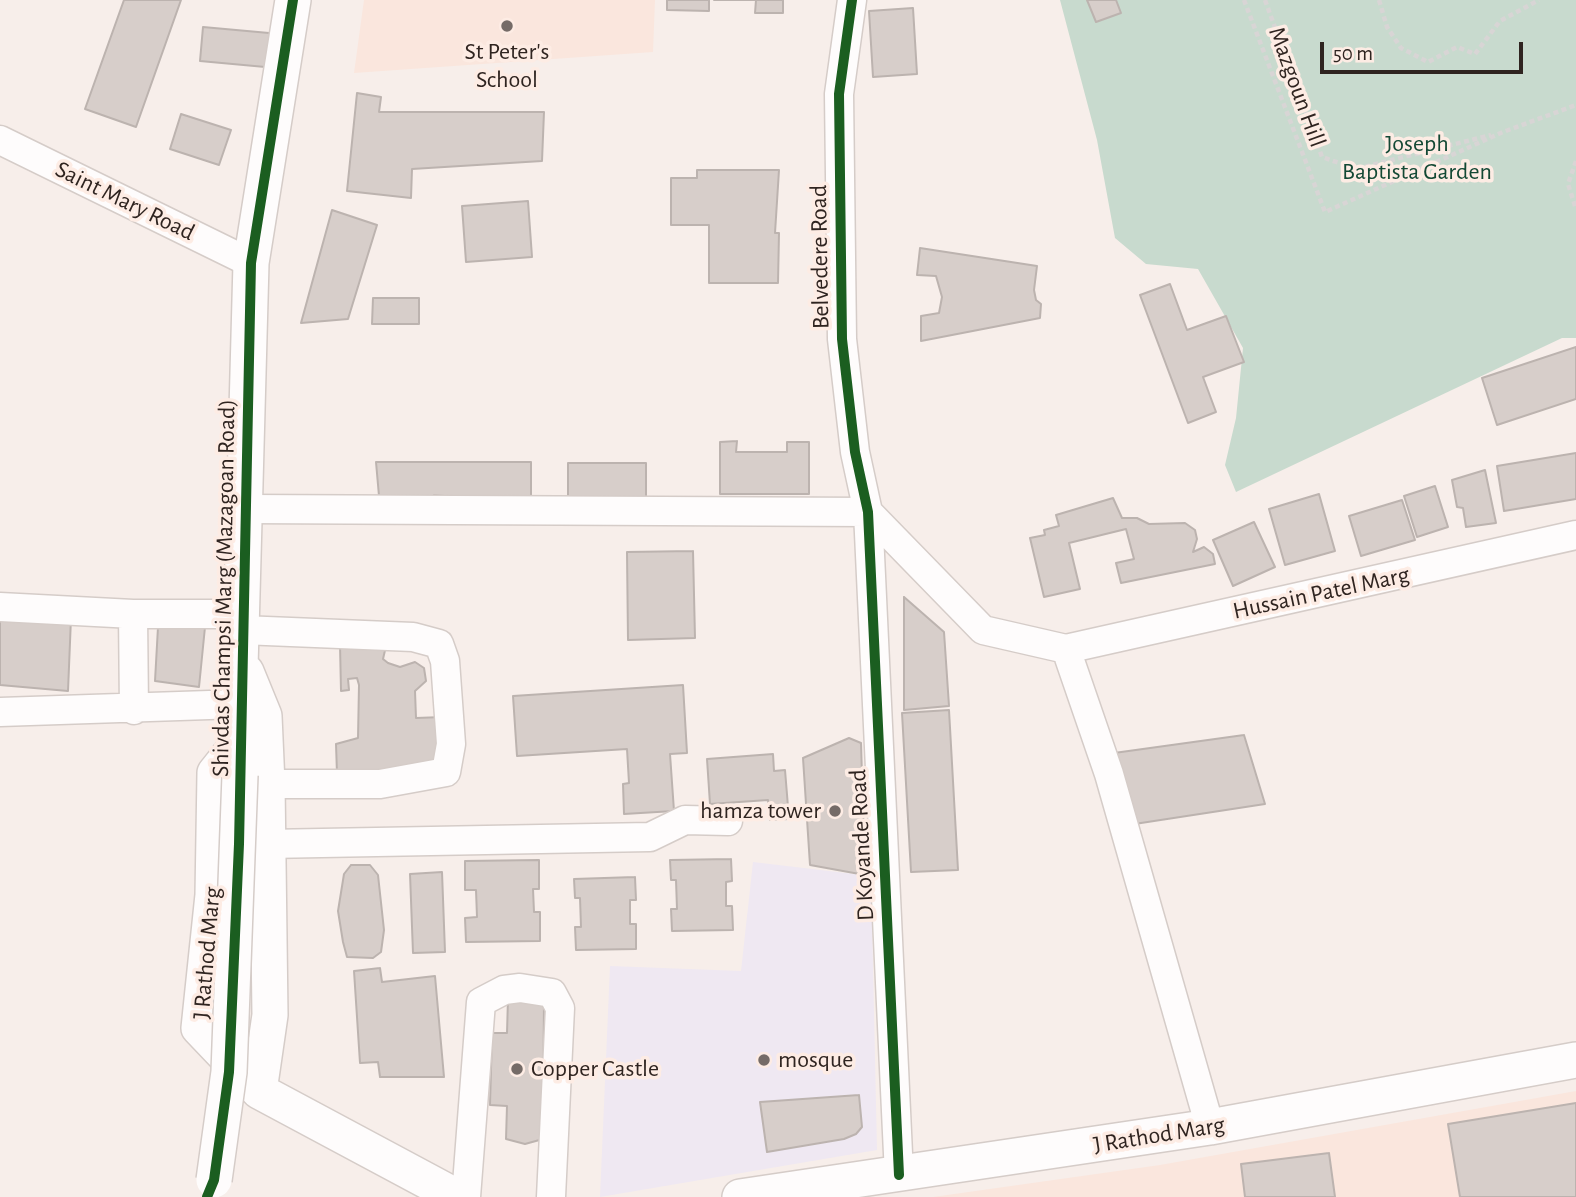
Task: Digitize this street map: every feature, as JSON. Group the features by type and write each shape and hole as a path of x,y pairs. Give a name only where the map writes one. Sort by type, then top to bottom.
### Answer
{"street":[{"name":"Shivdas Champsi Marg (Mazagoan Road)","path":"211,1188 229,1072 249,767 239,704 247,509 251,263 293,0"},
{"name":"Belvedere Road","path":"852,0 839,94 842,339 855,452 868,512"},
{"name":"Saint Mary Road","path":"0,139 251,263"},
{"path":"247,509 868,512 983,630 1066,649 1109,774 1210,1127"},
{"name":"D Koyande Road","path":"868,512 899,1175"},
{"name":"Hussain Patel Marg","path":"1066,649 1576,535"},
{"path":"0,607 133,614 242,634 413,638 439,644 445,661 451,744 446,772 380,783 249,767"},
{"path":"133,614 134,710"},
{"path":"242,634 264,716 249,767 267,844 270,1015 260,1091"},
{"path":"0,712 134,710 239,704"},
{"name":"J Rathod Marg","path":"249,767 215,773 213,895 199,1028 260,1091 457,1197"},
{"path":"267,844 650,837 685,820 728,821"},
{"path":"466,1197 481,1002 504,990 520,989 552,993 560,1008 551,1197"},
{"name":"J Rathod Marg","path":"740,1197 1210,1127 1576,1060"}],"path":[{"path":"1244,0 1325,212 1503,132 1576,105"},
{"path":"1379,0 1387,27 1401,48 1428,62 1457,47 1475,54 1500,21 1539,0"},
{"path":"1576,161 1568,184 1576,209"}],"shaded area":[{"name":"St Peter's School","path":"364,0 655,0 653,52 354,73"},
{"path":"753,862 871,876 877,1150 600,1197 610,966 741,971"},
{"path":"1576,1091 1576,1197 933,1197 1160,1165"}],"green space":[{"name":"Joseph Baptista Garden","path":"1060,0 1576,0 1576,338 1562,338 1236,492 1225,465 1236,418 1243,348 1198,269 1146,264 1115,238 1097,140"}],"building":[{"path":"124,0 181,0 136,127 85,109"},
{"path":"667,0 709,0 709,11 667,10"},
{"path":"756,0 783,0 783,13 755,13"},
{"path":"1087,0 1116,0 1121,13 1096,22"},
{"path":"913,8 917,74 873,77 869,11"},
{"path":"203,27 280,34 276,68 200,61"},
{"path":"357,93 381,97 379,112 544,112 542,161 412,169 411,198 347,191"},
{"path":"181,114 231,130 219,165 170,149"},
{"path":"697,170 779,170 775,233 779,233 778,283 709,283 709,225 671,225 671,178 697,178"},
{"path":"528,201 532,257 466,262 462,206"},
{"path":"332,210 377,225 348,319 301,323"},
{"path":"920,248 1037,266 1034,290 1036,300 1041,304 1040,318 921,341 921,316 939,313 942,297 936,276 917,275"},
{"path":"1170,284 1187,330 1226,316 1244,362 1203,377 1216,412 1188,423 1140,295"},
{"path":"373,298 419,298 419,324 372,324"},
{"path":"1576,347 1576,399 1497,425 1482,378"},
{"path":"737,441 736,452 787,452 787,442 809,442 809,494 720,494 720,442"},
{"path":"1576,453 1576,499 1504,511 1497,466"},
{"path":"376,462 531,462 531,502 444,502 444,496 434,495 434,502 379,496"},
{"path":"568,463 646,463 646,503 568,503"},
{"path":"1485,470 1496,523 1466,527 1463,508 1457,507 1452,480"},
{"path":"1435,486 1448,527 1417,537 1404,496"},
{"path":"1319,494 1335,551 1285,565 1269,509"},
{"path":"1113,498 1122,518 1137,518 1149,524 1185,523 1195,530 1197,539 1193,552 1204,547 1213,554 1215,564 1121,583 1116,563 1134,559 1126,529 1069,543 1080,589 1044,597 1030,538 1045,535 1044,530 1059,526 1056,515"},
{"path":"1402,500 1415,540 1361,556 1349,516"},
{"path":"1254,522 1275,567 1233,586 1213,540"},
{"path":"693,551 695,638 628,640 627,552"},
{"path":"904,597 944,632 949,706 904,710"},
{"path":"0,615 71,618 68,691 0,685"},
{"path":"158,627 205,627 199,687 155,681"},
{"path":"340,645 386,646 383,659 388,663 400,667 415,662 424,668 426,681 415,691 416,718 443,717 442,765 337,774 336,744 358,738 359,685 357,678 348,679 349,690 341,691"},
{"path":"683,685 687,753 670,754 674,811 624,814 623,784 629,783 627,749 517,756 513,696"},
{"path":"949,710 958,870 911,872 902,713"},
{"path":"1244,735 1265,804 1128,825 1114,753"},
{"name":"hamza tower","path":"849,738 861,743 865,875 810,865 803,758"},
{"path":"773,754 774,771 785,770 789,819 770,820 768,800 710,804 707,759"},
{"path":"731,859 732,881 726,882 726,906 732,906 733,930 672,931 671,909 677,909 676,880 671,880 670,860"},
{"path":"539,860 539,889 533,889 534,912 540,912 540,941 466,942 465,918 477,917 476,890 465,890 465,861"},
{"path":"351,865 370,865 378,875 384,930 381,952 373,958 347,957 343,942 338,911 344,874"},
{"path":"442,872 445,952 413,953 410,874"},
{"path":"635,877 636,900 630,900 630,924 636,924 636,949 576,950 575,927 581,927 580,898 575,898 574,879"},
{"path":"380,968 382,982 435,976 444,1077 380,1077 378,1062 360,1063 354,971"},
{"name":"Copper Castle","path":"508,998 544,999 543,1139 525,1144 506,1139 507,1106 490,1105 492,1033 507,1033"},
{"path":"859,1095 862,1127 856,1134 844,1139 767,1152 760,1102"},
{"path":"1576,1103 1576,1197 1460,1197 1448,1124"},
{"path":"1329,1153 1335,1197 1245,1197 1241,1164"}],"cycle path":[{"path":"207,1197 214,1180 229,1072 239,844 251,263 293,0"},
{"path":"852,0 839,94 842,339 855,452 868,512 899,1175"}],"place":[{"name":"St Peter's School","path":"507,26"},
{"name":"hamza tower","path":"835,811"},
{"name":"mosque","path":"764,1060"},
{"name":"Copper Castle","path":"517,1069"}]}
